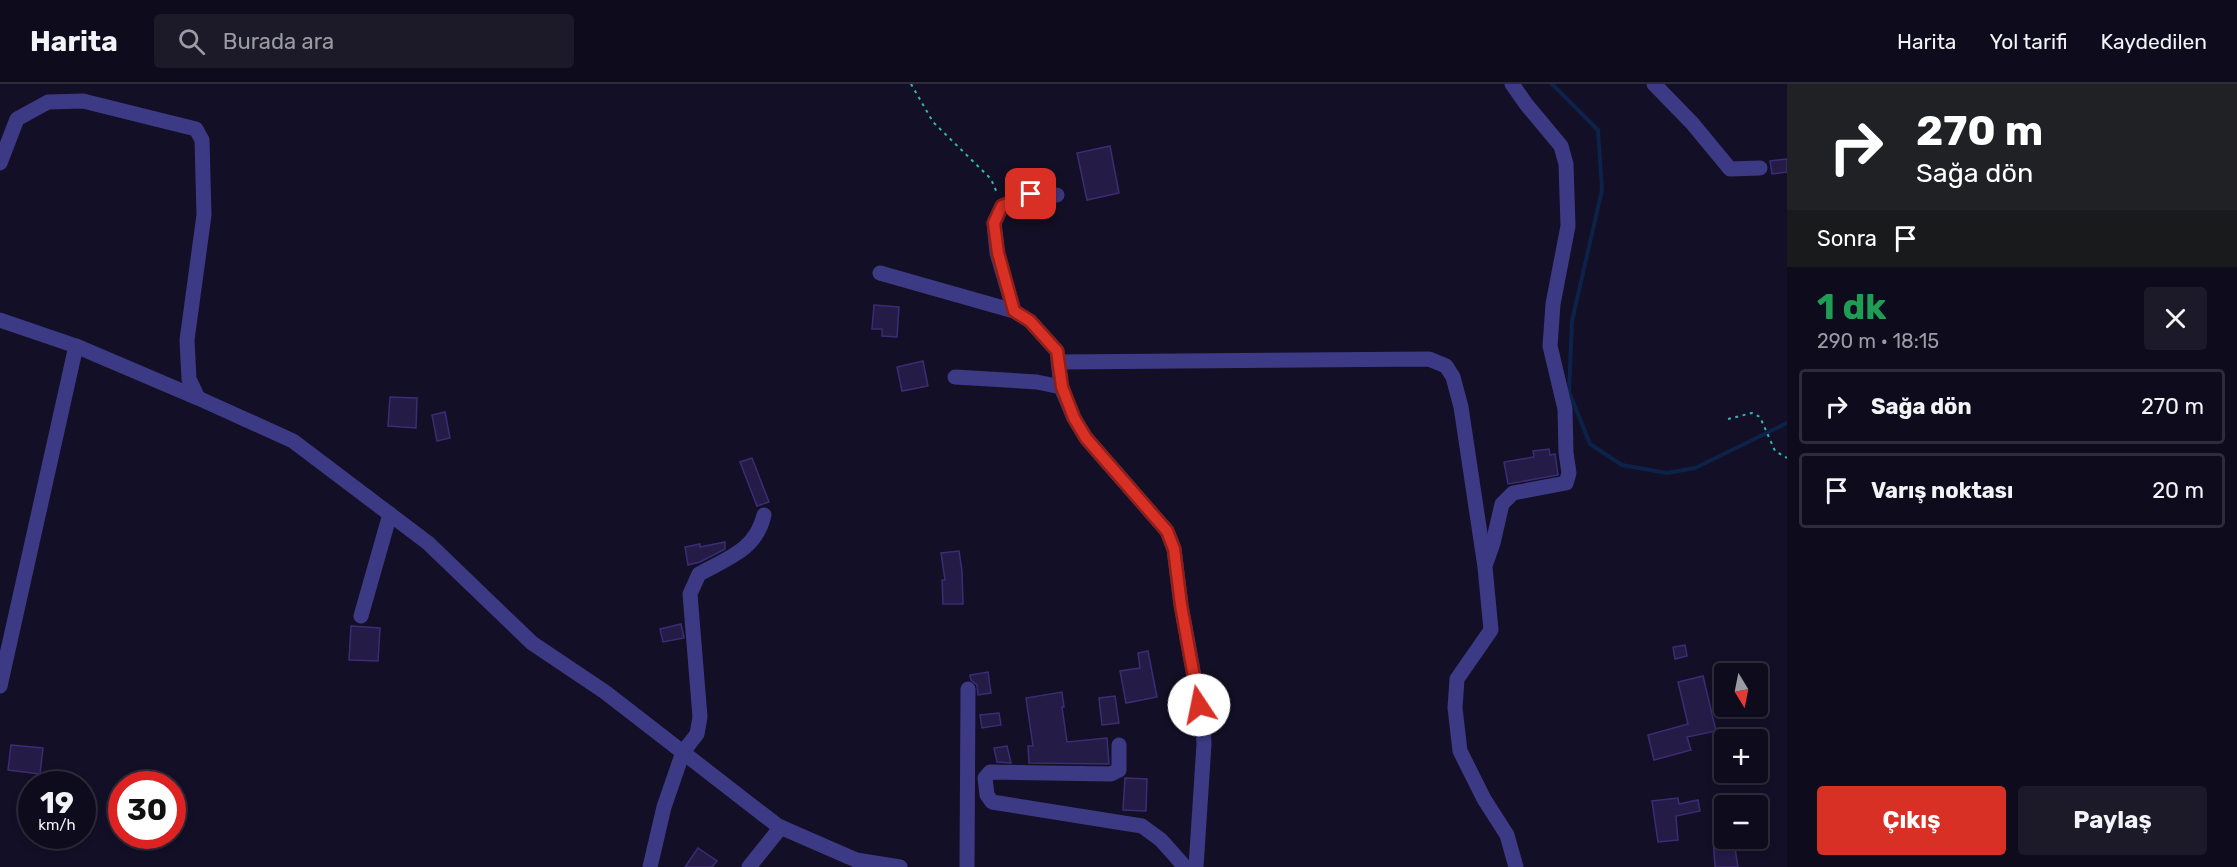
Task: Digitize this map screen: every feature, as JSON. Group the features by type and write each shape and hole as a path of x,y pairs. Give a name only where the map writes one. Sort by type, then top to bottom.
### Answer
{"street":[{"path":"1485,567 1502,504 1506,498 1513,493 1566,483 1569,473 1565,409 1550,346 1553,304 1568,226 1566,164 1561,146 1512,84"},
{"path":"1654,84 1692,123 1730,169 1760,168"},
{"path":"0,163 17,120 48,102 83,101 196,129 202,140 204,215 187,340 189,379 198,398"},
{"path":"1014,311 998,253 994,223 1002,206 1031,194 1057,195"},
{"path":"880,273 1014,311 1030,321 1057,351 1062,387 1074,418 1086,438 1167,531 1174,549 1181,605 1203,725 1204,744 1196,867"},
{"path":"0,320 76,346 293,441 428,543 532,644 605,692 781,827 856,860 900,867"},
{"path":"0,686 76,346"},
{"path":"1059,362 1428,359 1446,366 1452,377 1461,407 1485,567 1491,630 1457,679 1455,708 1460,751 1484,799 1507,835 1516,867"},
{"path":"956,377 1037,382 1062,387"},
{"path":"361,616 390,514"},
{"path":"650,867 664,807 683,752 697,734 700,717 690,594 699,574 740,552 761,531 764,514"},
{"path":"967,867 968,689"},
{"path":"1119,745 1119,770 1111,774 990,772 985,778 987,795 992,802 1142,826 1161,840 1185,867"},
{"path":"749,867 781,827"}],"path":[{"path":"911,84 933,122 991,179 1002,206"},
{"path":"1728,419 1752,413 1760,417 1775,451 1787,458"}],"building":[{"path":"1110,146 1119,193 1087,200 1077,153"},
{"path":"1787,159 1787,172 1772,174 1770,161"},
{"path":"874,305 899,307 897,337 882,336 882,329 872,329"},
{"path":"923,361 928,386 902,391 897,367"},
{"path":"390,397 417,398 416,428 388,426"},
{"path":"445,412 450,438 437,441 432,415"},
{"path":"1549,449 1550,455 1555,454 1558,475 1508,484 1504,462 1534,457 1533,451"},
{"path":"752,458 769,502 757,506 740,462"},
{"path":"725,542 725,549 700,562 688,565 685,547 700,544 700,547"},
{"path":"959,551 963,604 943,604 942,580 945,580 941,553"},
{"path":"681,624 684,638 663,642 660,629"},
{"path":"351,626 380,628 378,661 349,660"},
{"path":"1685,645 1687,656 1675,659 1673,647"},
{"path":"1148,651 1157,697 1126,703 1120,671 1140,668 1138,653"},
{"path":"988,672 991,693 978,695 977,685 971,680 970,675"},
{"path":"1703,676 1716,729 1714,731 1687,737 1691,750 1654,760 1648,735 1688,724 1678,682"},
{"path":"1062,692 1067,742 1107,738 1109,764 1029,763 1028,746 1033,746 1026,698"},
{"path":"1115,696 1119,723 1102,725 1099,698"},
{"path":"999,713 1001,725 982,728 980,715"},
{"path":"11,745 43,748 40,771 8,770"},
{"path":"1007,746 1011,763 997,762 994,748"},
{"path":"1125,778 1147,779 1146,811 1123,810"},
{"path":"1678,798 1679,804 1698,800 1700,811 1676,816 1678,840 1658,842 1652,801"},
{"path":"1713,838 1714,849 1735,849 1738,867 1715,867"},
{"path":"698,848 717,861 712,867 685,867"}],"waterway":[{"path":"1552,84 1598,130 1602,190 1572,321 1569,392 1590,444 1622,465 1667,473 1695,468 1787,423"}],"route":[{"path":"1031,194 1002,206 994,223 998,253 1014,311 1030,321 1057,351 1062,387 1074,418 1086,438 1167,531 1177,565 1181,605 1199,705"}]}
